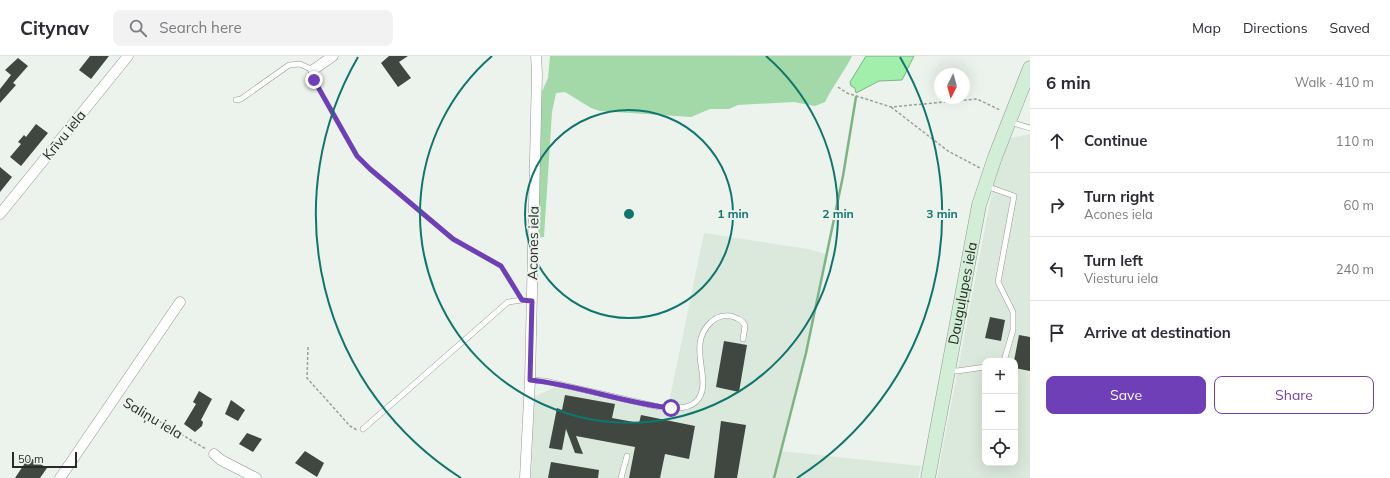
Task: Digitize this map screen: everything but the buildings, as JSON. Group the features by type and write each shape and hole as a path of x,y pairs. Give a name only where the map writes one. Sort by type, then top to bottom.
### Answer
{"street":[{"name":"Krīvu iela","path":"0,214 128,56"},
{"path":"313,70 332,56"},
{"name":"Acones iela","path":"525,478 530,380 536,310 536,56"},
{"name":"Dauguļupes iela","path":"928,478 979,205 990,172 1030,68"},
{"path":"116,396 180,302"},
{"name":"Saliņu iela","path":"60,478 116,396"},
{"path":"214,454 221,460 256,478"}],"lane":[{"path":"236,100 289,65 300,64 313,70"},
{"path":"1009,121 1030,128"},
{"path":"985,186 1014,196 998,282 1013,312 1013,330 1005,358"},
{"path":"363,429 508,302 522,300"},
{"path":"530,380 545,381 659,407 671,408 688,406 696,403 702,393 703,385 699,353 701,339 706,326 716,318 728,316 741,320 745,326 742,339"},
{"path":"948,370 957,371 982,367"},
{"path":"621,478 627,456"}],"path":[{"path":"313,70 314,80 357,156 370,169 453,239 501,266 522,300"},
{"path":"838,87 847,93 891,107 948,150 971,164 990,172"},
{"path":"891,107 977,99 1000,110"},
{"path":"308,347 307,378 350,426 356,430 363,429"},
{"name":"Saliņu iela","path":"116,396 214,454"}],"shaded area":[{"path":"550,56 852,56 825,102 815,106 794,102 738,105 729,109 710,109 691,117 600,111 591,108 565,92 556,93 552,112 544,237 533,238 539,98 548,78"},
{"path":"866,56 914,56 902,80 879,81 856,93 855,88 851,86 850,82"},
{"path":"1030,134 1030,478 937,478 994,181 1010,138"},
{"path":"704,233 808,249 826,254 806,353 781,451 921,466 918,478 531,478 534,397 555,387 667,412"}],"waterway":[{"path":"774,478 806,353 843,176 856,97"}],"route":[{"path":"314,80 357,156 370,169 453,239 501,266 522,300 532,301 530,380 545,381 629,401 671,408"}]}
